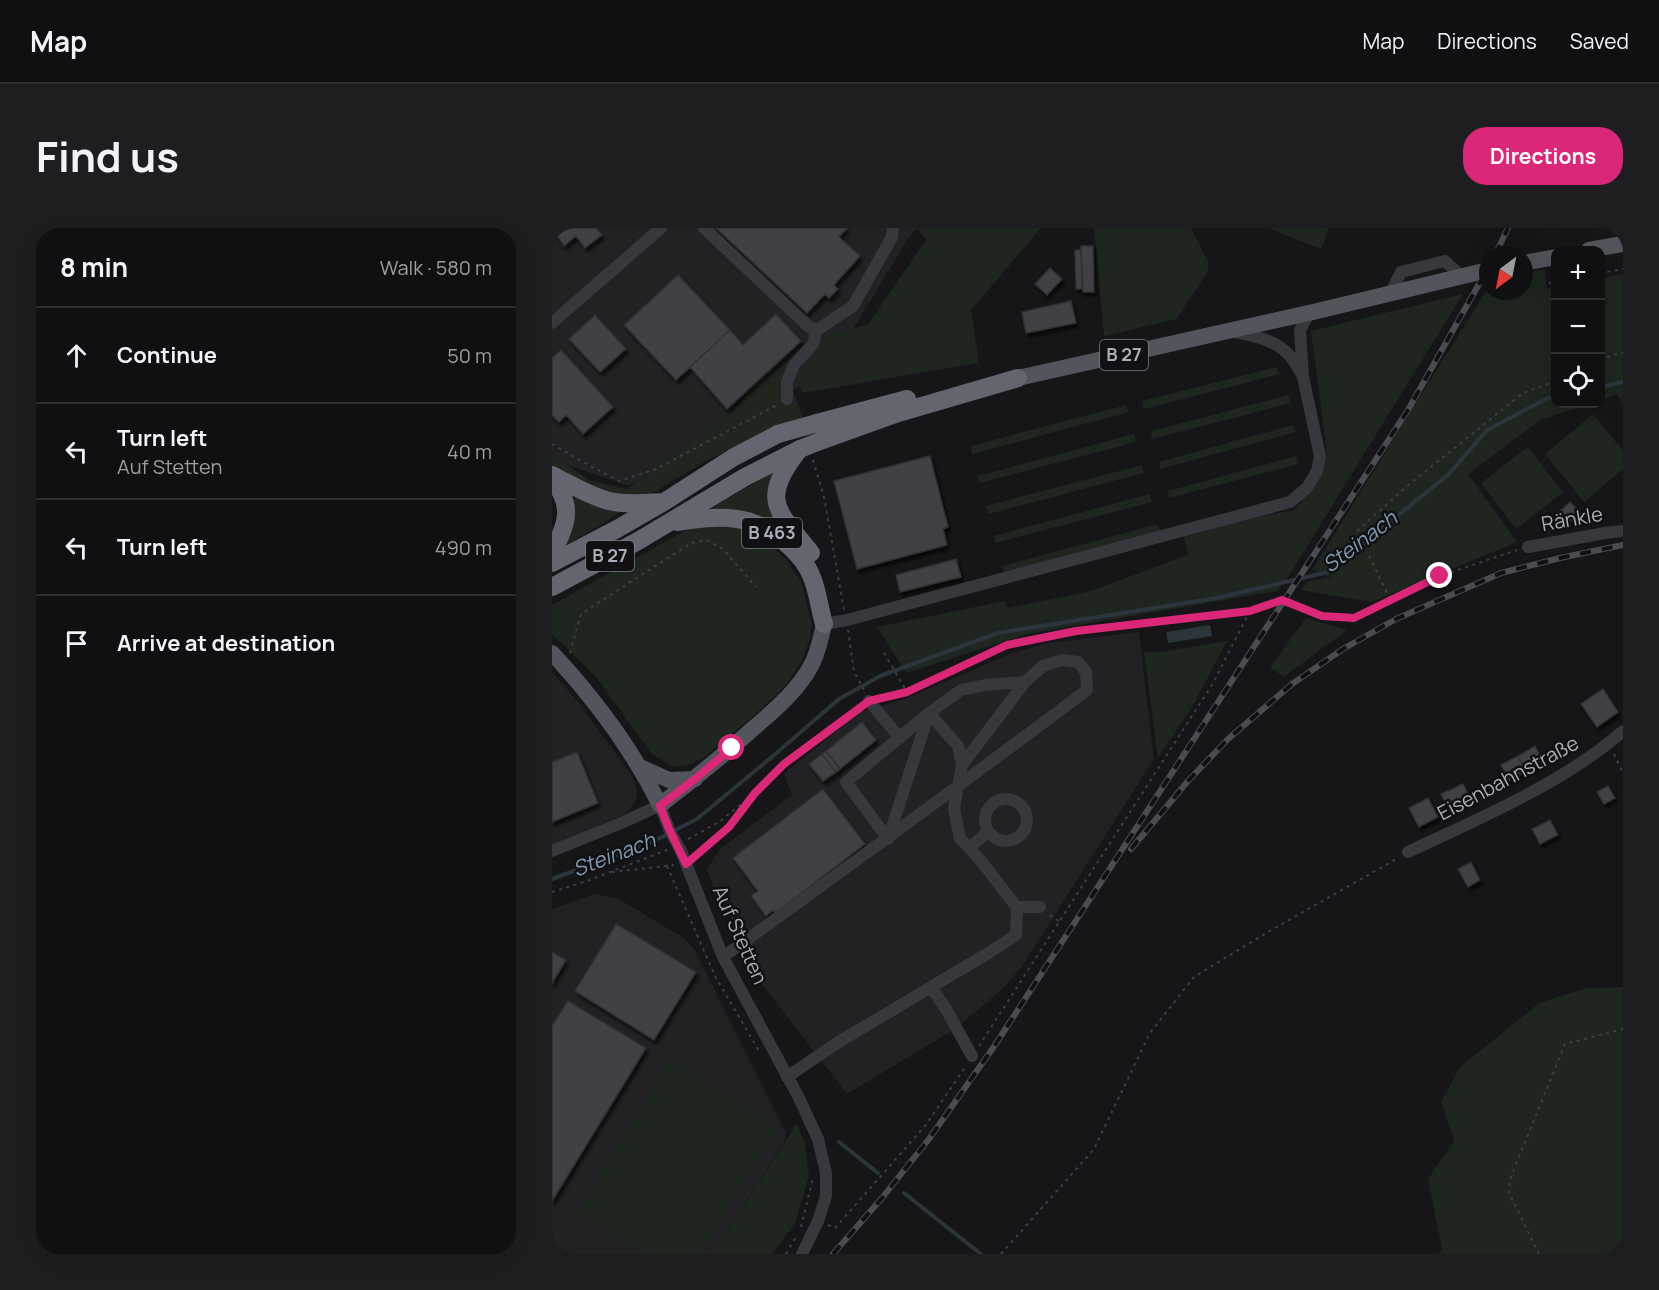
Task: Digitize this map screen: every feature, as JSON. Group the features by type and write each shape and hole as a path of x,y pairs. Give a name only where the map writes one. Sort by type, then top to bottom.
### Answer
{"highway":[{"name":"B 27","path":"552,563 664,502 735,457 778,434 818,432 898,413 1018,378"},
{"name":"B 27","path":"552,587 638,541 745,477 807,454 818,432"},
{"path":"807,454 780,477 776,492 777,508 784,521 812,555 822,580 825,600 824,624"},
{"path":"552,475 584,492 608,501 664,502"},
{"path":"552,480 566,499 566,517 561,537 552,553"},
{"name":"B 463","path":"666,524 700,518 738,519 765,528 786,543 803,560 813,579 824,624"}],"main road":[{"path":"1605,247 1623,244"},
{"path":"1533,261 1551,258"},
{"name":"B 27","path":"1018,378 1479,272"},
{"name":"B 463","path":"660,806 747,735 794,690 812,664 824,624"},
{"name":"Auf Stetten","path":"552,653 610,722 639,766 660,806"},
{"path":"639,766 669,780 695,779"}],"street":[{"path":"552,323 661,228"},
{"path":"705,228 809,327 817,330"},
{"path":"787,399 787,382 794,365 813,344 817,330 853,306 892,237 893,228"},
{"path":"824,624 847,620 1290,502 1307,488 1317,471 1320,456 1303,377 1300,330 1313,312"},
{"path":"1229,331 1263,338 1271,342 1291,357 1303,377"},
{"name":"Ränkle","path":"1528,546 1605,532 1623,531"},
{"path":"723,957 888,839 1087,690 1086,672 1078,662 1062,660 1043,666 1025,682 962,765"},
{"path":"888,839 846,782 929,713 961,690 985,685 1025,682"},
{"path":"867,696 900,738"},
{"path":"787,1077 837,1043 990,952 1016,934 1017,907 970,847 960,839 954,808 962,765 958,746 929,713"},
{"path":"888,839 929,713"},
{"name":"Eisenbahnstraße","path":"1407,852 1540,787 1610,743 1623,731"},
{"path":"552,850 660,806"},
{"name":"Auf Stetten","path":"660,806 723,957 818,1139 826,1173 826,1196 818,1221 802,1254"},
{"path":"970,847 988,832"},
{"path":"1017,907 1040,907"},
{"path":"931,987 972,1056"}],"path":[{"path":"1605,272 1623,269"},
{"path":"1605,358 1623,353"},
{"path":"1357,531 1523,393 1551,383"},
{"path":"552,444 620,481 656,469 787,399"},
{"path":"807,454 824,497 854,670 867,696"},
{"path":"566,667 581,614 691,543 707,540 723,549 756,587"},
{"path":"552,892 677,848 719,822 755,793 784,764 867,696 907,692 1007,645 1076,631 1250,611 1282,600 1322,616 1354,618 1440,576 1528,546"},
{"path":"1369,556 1391,600"},
{"path":"818,1221 835,1228 925,1126 1060,922 1212,685 1250,611"},
{"path":"884,653 907,692"},
{"path":"1610,743 1623,773"},
{"path":"609,872 686,864 729,827 755,793"},
{"path":"1001,1254 1094,1149 1150,1033 1194,977 1407,852"},
{"path":"667,866 715,976 762,1055"},
{"path":"1053,917 1060,922"},
{"path":"1539,1254 1514,1206 1509,1192 1510,1179 1565,1044 1623,1029"},
{"path":"786,1254 801,1228 813,1177"}],"shaded area":[{"path":"552,228 917,228 852,331 803,385 629,486 565,464 552,454"},
{"path":"917,228 1041,228 971,310 979,363 802,393 796,374 821,338 868,324 926,240"},
{"path":"1094,228 1191,228 1209,264 1207,273 1176,319 1104,336"},
{"path":"1268,228 1329,228 1321,249"},
{"path":"1545,269 1546,289 1551,288 1551,408 1577,408 1540,420 1468,474 1517,542 1372,602 1301,590 1306,582 1331,577 1312,570 1481,300 1533,300 1533,271"},
{"path":"1623,274 1623,405 1617,394 1605,398 1605,277"},
{"path":"1463,294 1290,574 1277,591 1028,634 906,673 877,627 1005,601 1007,608 1088,592 1188,555 1184,537 1250,518 1295,510 1318,481 1327,453 1311,331"},
{"path":"810,339 786,374 804,419 753,438 704,462 563,547 571,534 572,504 580,486 552,465 552,454 589,480 627,489 714,425"},
{"path":"1276,367 1280,374 1144,409 1142,401"},
{"path":"1289,395 1291,403 1152,439 1151,431"},
{"path":"1126,405 1129,412 972,454 971,446"},
{"path":"1593,414 1623,451 1623,469 1584,502 1545,454"},
{"path":"1293,425 1296,432 1160,469 1159,462"},
{"path":"1134,434 1136,442 980,483 978,476"},
{"path":"1528,447 1563,492 1516,529 1481,483"},
{"path":"1296,456 1299,464 1169,498 1168,491"},
{"path":"1142,465 1144,473 988,514 986,506"},
{"path":"775,471 784,531 708,510"},
{"path":"1149,494 1152,502 995,543 994,536"},
{"path":"699,523 736,527 766,541 788,562 801,582 812,624 810,639 802,660 786,685 703,758 689,765 673,767 652,754 596,677 552,634 552,605"},
{"path":"1158,524 1160,532 1004,573 1002,566"},
{"path":"1306,618 1347,630 1284,677 1270,667"},
{"path":"1210,625 1212,636 1168,643 1166,632"},
{"path":"1139,632 1154,759 1021,968 1000,991 955,1029 847,1094 747,965 759,956 740,933 737,934 723,895 714,889 707,869 720,849 792,795 784,774 859,712 905,699 1012,653 1048,643"},
{"path":"1227,641 1195,702 1158,758 1144,652 1161,652"},
{"path":"552,672 579,703 632,776 637,791 636,801 625,814 552,845"},
{"path":"595,894 617,898 684,938 695,950 786,1132 784,1142 713,1254 552,1254 552,909"},
{"path":"1623,987 1623,1254 1438,1254 1442,1249 1428,1179 1454,1141 1441,1102 1460,1067 1539,1003 1587,988"},
{"path":"670,1061 777,1127 700,1254 646,1254 578,1212"},
{"path":"797,1123 805,1144 809,1176 795,1223 772,1254 713,1254"}],"building":[{"path":"552,228 596,228 602,235 585,248 576,236 564,246"},
{"path":"716,228 847,228 839,237 860,256 834,285 838,289 829,298 825,294 807,313"},
{"path":"1081,246 1093,246 1094,292 1083,292"},
{"path":"1075,250 1081,250 1082,289 1076,289"},
{"path":"1050,268 1062,279 1047,295 1035,284"},
{"path":"678,275 730,330 676,380 624,325"},
{"path":"1071,301 1076,323 1026,333 1022,312"},
{"path":"776,314 801,341 727,409 690,367 730,330 743,345"},
{"path":"595,315 626,349 600,372 569,339"},
{"path":"561,350 613,407 583,434 566,415 559,422 552,415 552,358"},
{"path":"930,456 948,527 943,529 947,545 857,569 834,481"},
{"path":"1570,502 1580,513 1568,524 1558,513"},
{"path":"956,559 961,577 900,592 896,575"},
{"path":"1603,689 1618,712 1597,727 1581,704"},
{"path":"862,722 876,740 840,769 826,751"},
{"path":"1535,746 1544,763 1526,772 1518,756"},
{"path":"826,751 840,769 836,772 822,754"},
{"path":"577,752 598,803 552,822 552,762"},
{"path":"822,754 836,772 823,781 809,764"},
{"path":"1518,756 1526,772 1509,781 1501,765"},
{"path":"1463,784 1472,801 1450,812 1441,794"},
{"path":"1608,786 1615,798 1604,804 1597,792"},
{"path":"823,789 865,844 775,913 773,910 766,916 751,896 758,891 733,858"},
{"path":"1428,798 1438,817 1419,827 1409,808"},
{"path":"1550,820 1558,835 1540,844 1532,829"},
{"path":"1471,862 1480,880 1468,887 1458,869"},
{"path":"616,924 696,972 654,1040 575,991"},
{"path":"552,952 566,960 552,983"},
{"path":"568,1001 646,1048 552,1201 552,1026"}],"waterway":[{"name":"Steinach","path":"1605,386 1623,382"},
{"name":"Steinach","path":"552,879 646,845 697,819 839,699 880,676 998,633 1217,598 1328,572 1449,474 1487,430 1551,398"},
{"path":"839,1142 878,1173"},
{"path":"904,1193 981,1254"}],"railway":[{"path":"1499,246 1508,228"},
{"path":"833,1254 929,1139 995,1045 1408,410 1479,284"},
{"path":"1131,849 1188,781 1228,739 1292,684 1343,649 1396,619 1501,573 1623,545"}],"route":[{"path":"732,748 660,806 686,864 729,827 755,793 784,764 869,701 907,692 1007,645 1076,631 1250,611 1282,600 1322,616 1354,618 1440,576"}]}
